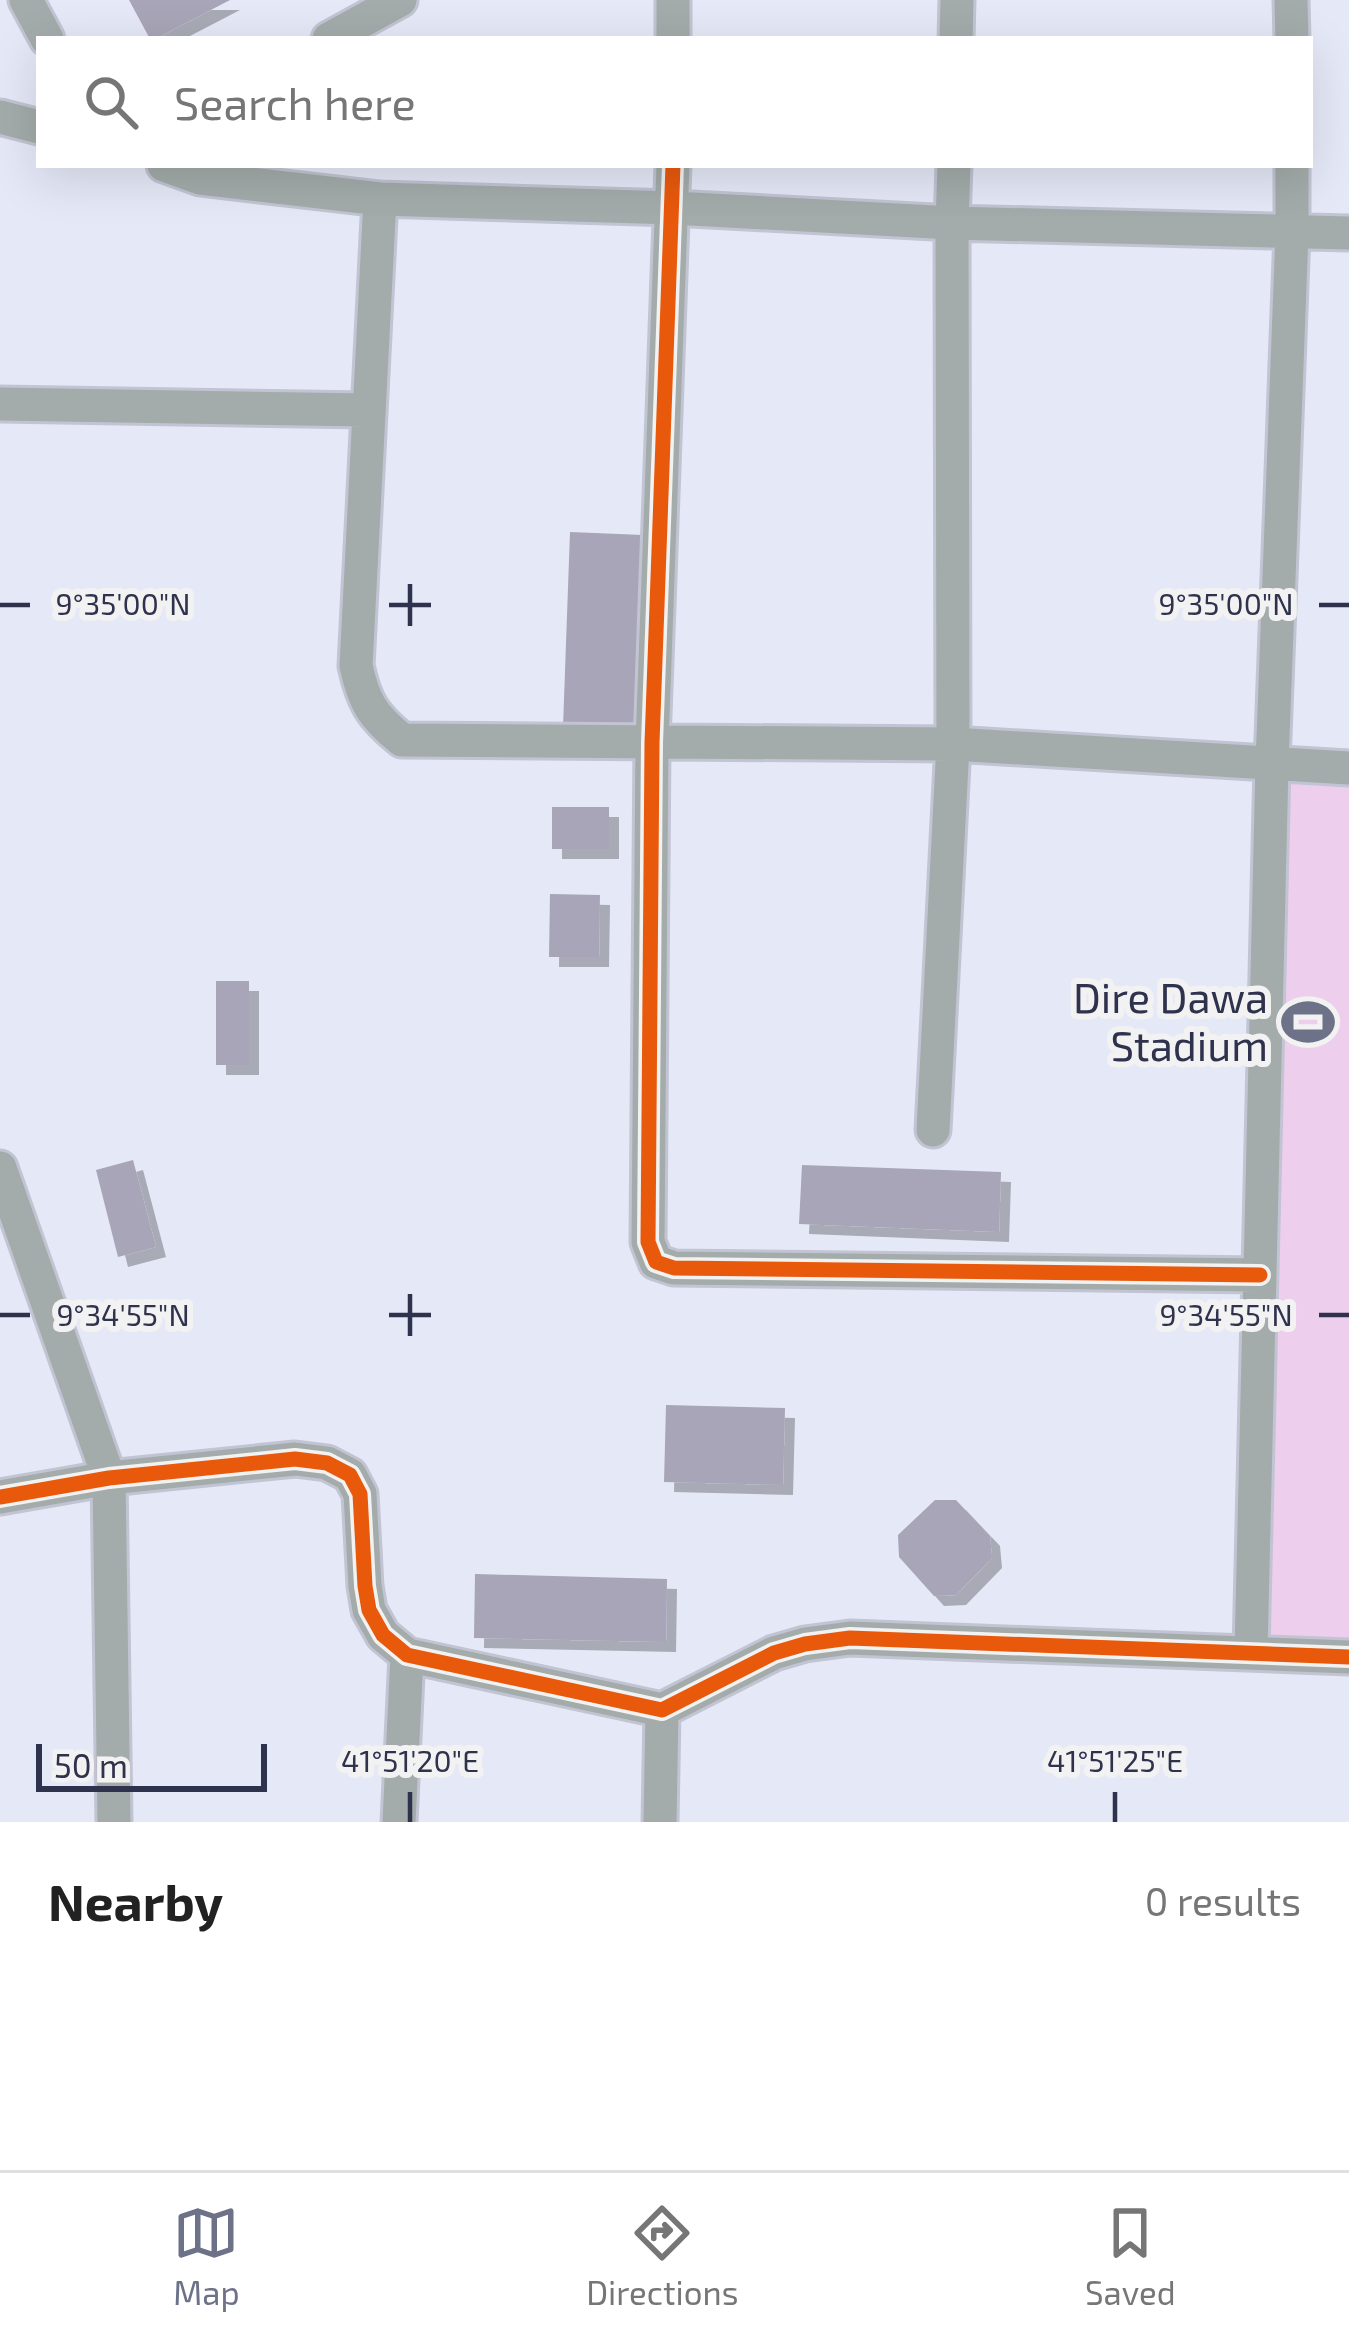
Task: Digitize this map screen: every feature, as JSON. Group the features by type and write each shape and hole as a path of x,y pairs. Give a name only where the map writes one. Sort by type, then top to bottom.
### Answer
{"street":[{"path":"26,0 45,36"},
{"path":"334,36 400,0"},
{"path":"673,0 673,36"},
{"path":"956,36 957,0"},
{"path":"1292,0 1292,36"},
{"path":"0,117 36,126"},
{"path":"172,168 200,178 380,199 952,223 1349,233"},
{"path":"673,168 652,743 648,1242 656,1262 674,1268 1260,1275"},
{"path":"933,1130 953,744 954,168"},
{"path":"1250,1652 1292,168"},
{"path":"380,199 356,666 363,699 402,740 953,744 1349,769"},
{"path":"0,404 368,410"},
{"path":"0,1168 109,1478 114,1822"},
{"path":"0,1497 109,1478 295,1459 327,1463 350,1475 360,1494 369,1610 383,1635 407,1655 662,1709 774,1653 805,1643 850,1638 1349,1657"},
{"path":"399,1822 407,1655"},
{"path":"660,1822 662,1709"}],"shaded area":[{"name":"Dire Dawa Stadium","path":"1272,764 1349,768 1349,1657 1251,1652"}],"building":[{"path":"129,0 230,0 161,36 148,36"},
{"path":"570,532 643,535 636,729 563,727"},
{"path":"552,807 609,807 609,849 552,849"},
{"path":"550,894 600,895 599,957 549,957"},
{"path":"216,981 249,981 249,1065 216,1065"},
{"path":"133,1160 156,1247 118,1257 96,1170"},
{"path":"802,1165 1001,1172 999,1232 799,1224"},
{"path":"666,1405 785,1408 783,1485 664,1482"},
{"path":"935,1500 956,1500 990,1536 992,1558 956,1595 934,1596 899,1557 898,1535"},
{"path":"475,1574 667,1579 666,1642 474,1638"}],"cycle path":[{"path":"673,168 652,743 648,1242 656,1262 674,1268 1260,1275"},
{"path":"0,1497 109,1478 295,1459 327,1463 350,1475 360,1494 369,1610 383,1635 407,1655 662,1710 774,1653 850,1638 1349,1657"}],"place":[{"name":"Dire Dawa Stadium","path":"1308,1022"}]}
